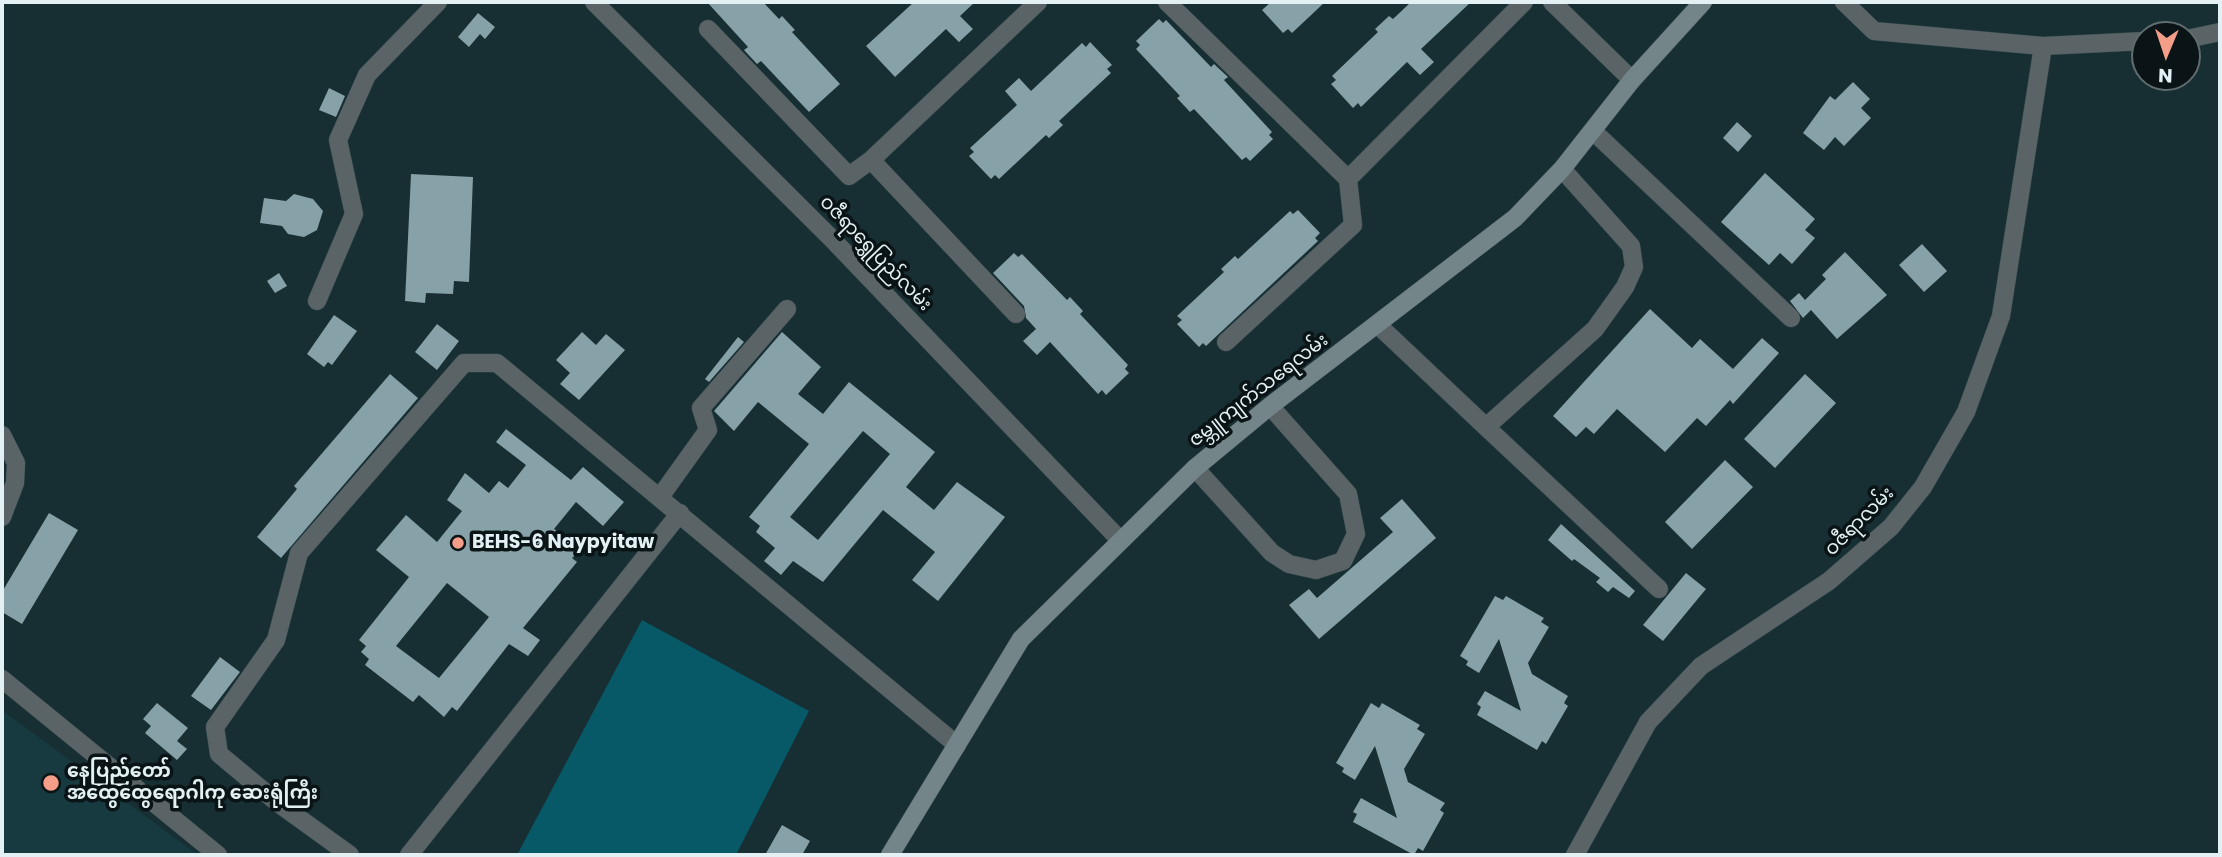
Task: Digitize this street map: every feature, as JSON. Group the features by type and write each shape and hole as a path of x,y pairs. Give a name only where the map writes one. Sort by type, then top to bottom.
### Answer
{"main road":[{"name":"ဇမ္ဘူကျက်သရေလမ်း","path":"890,855 1021,639 1195,468 1270,406 1515,218 1562,169 1594,132 1632,80 1703,2"}],"street":[{"path":"317,301 354,214 338,141 367,75 438,2"},
{"name":"ဝဇီရာရွှေပြည်လမ်း","path":"594,2 610,21 831,237 1120,540"},
{"path":"708,29 849,176 872,160 1038,2"},
{"path":"1167,2 1348,179 1353,225 1226,342"},
{"path":"1348,179 1524,2"},
{"path":"1552,2 1632,80"},
{"path":"1844,2 1874,31 2043,46 2131,42"},
{"path":"2201,36 2220,32"},
{"name":"ဝဇီရာလမ်း","path":"1577,854 1648,722 1701,666 1829,581 1891,527 1923,487 1966,412 2001,316 2043,46"},
{"path":"1594,132 1791,318"},
{"path":"872,160 1016,314"},
{"path":"1486,427 1595,329 1625,287 1634,267 1631,246 1562,169"},
{"path":"660,497 708,430 701,408 787,309"},
{"path":"1378,325 1659,589"},
{"path":"350,855 278,803 219,754 215,727 276,640 299,553 464,363 497,363 957,745"},
{"path":"1195,468 1272,553 1289,564 1316,570 1343,561 1356,534 1348,494 1270,406"},
{"path":"2,435 16,463 15,482 2,517"},
{"path":"409,855 680,513"},
{"path":"2,679 218,855"}],"shaded area":[{"path":"642,620 809,711 736,855 517,855"},
{"name":"နေပြည်တော် အထွေထွေရောဂါကု ဆေးရုံကြီး","path":"2,710 198,855 2,855"}],"building":[{"path":"707,2 763,2 779,19 782,16 795,30 792,32 840,84 809,112 761,61 757,64 744,50 748,47"},
{"path":"914,2 975,2 960,16 973,29 959,42 946,29 895,77 866,46"},
{"path":"1271,2 1325,2 1292,33 1288,29 1283,33 1262,10"},
{"path":"1411,2 1471,2 1421,49 1434,62 1420,75 1407,62 1361,107 1358,103 1353,108 1331,84 1336,80 1332,76 1378,32 1375,29 1389,16 1393,19"},
{"path":"478,13 495,27 485,39 480,34 469,47 458,37"},
{"path":"1159,19 1163,23 1166,20 1211,67 1214,64 1228,77 1224,80 1272,132 1269,135 1273,139 1250,161 1246,157 1242,160 1194,109 1190,112 1177,98 1180,96 1136,49 1140,45 1136,41"},
{"path":"1090,42 1112,65 1107,69 1111,73 1059,121 1063,125 1049,138 1046,135 999,179 995,175 991,179 969,156 974,152 970,148 1017,105 1005,91 1019,78 1031,91 1082,43 1086,47"},
{"path":"1853,82 1870,99 1861,108 1871,118 1844,146 1835,137 1824,150 1803,133 1830,96 1835,100"},
{"path":"329,88 345,96 336,117 319,110"},
{"path":"1737,122 1752,136 1738,152 1723,138"},
{"path":"1765,173 1815,219 1805,230 1815,238 1792,264 1780,253 1769,265 1721,222"},
{"path":"411,174 473,177 469,282 454,281 453,294 426,293 425,303 405,301"},
{"path":"294,194 313,199 323,211 317,230 304,237 288,234 282,226 260,223 264,198 286,201"},
{"path":"1298,210 1320,233 1315,238 1318,241 1206,346 1203,343 1199,347 1177,324 1182,320 1177,316 1224,272 1221,269 1235,256 1238,259 1290,211 1293,214"},
{"path":"1922,244 1947,271 1924,292 1899,265"},
{"path":"1845,252 1887,295 1837,339 1811,310 1803,318 1790,301 1799,293 1805,300 1826,279 1822,275"},
{"path":"1014,253 1018,257 1022,254 1067,300 1070,297 1083,311 1080,314 1128,365 1125,369 1129,373 1106,395 1102,390 1098,394 1050,342 1037,355 1023,341 1036,329 1026,318 1024,306 993,273"},
{"path":"279,273 287,286 275,293 267,281"},
{"path":"1650,309 1692,348 1700,339 1733,369 1762,338 1779,353 1733,404 1730,400 1706,426 1697,418 1665,452 1617,409 1594,434 1586,427 1576,437 1553,416"},
{"path":"334,315 357,331 332,365 328,362 324,367 307,354"},
{"path":"437,324 459,341 437,370 415,352"},
{"path":"582,332 596,345 606,334 625,350 579,400 560,384 570,373 556,360"},
{"path":"782,332 821,367 798,394 823,414 849,382 935,452 906,487 934,510 957,482 1005,517 938,601 912,580 935,552 883,510 823,582 793,561 781,575 764,561 775,548 756,532 760,526 749,517 809,444 758,402 734,431 714,411","holes":["863,431 890,454 818,540 790,517"]},
{"path":"738,337 744,342 709,382 705,379"},
{"path":"390,374 418,398 281,558 257,537 297,489 294,486"},
{"path":"1805,374 1836,403 1775,468 1744,439"},
{"path":"506,429 571,480 583,467 624,502 603,526 576,502 554,529 583,548 572,558 577,562 523,628 540,640 528,656 509,644 457,711 452,707 444,717 419,695 413,702 365,665 369,659 361,652 366,646 359,640 409,577 376,550 406,515 437,542 462,511 447,500 465,473 489,493 499,481 508,488 526,465 496,442","holes":["447,583 489,617 439,678 396,646"]},
{"path":"1725,460 1753,487 1692,549 1665,522"},
{"path":"1402,499 1436,538 1319,639 1289,605 1309,589 1317,598 1393,532 1380,518"},
{"path":"49,513 78,530 22,624 2,612 2,592"},
{"path":"1561,524 1635,591 1629,598 1613,587 1608,592 1596,582 1600,578 1574,559 1572,561 1548,540"},
{"path":"1686,573 1706,589 1663,641 1643,625"},
{"path":"1495,596 1503,600 1506,596 1544,618 1541,622 1549,627 1528,663 1532,674 1568,696 1564,703 1568,706 1546,744 1542,741 1537,750 1477,715 1481,707 1477,704 1485,691 1521,711 1499,639 1479,673 1466,665 1468,661 1460,656"},
{"path":"220,657 240,672 211,710 191,696"},
{"path":"157,703 188,728 177,741 187,749 177,760 145,733 151,726 143,719"},
{"path":"1371,703 1379,708 1382,703 1420,725 1417,729 1425,734 1404,769 1408,782 1445,803 1440,810 1444,813 1423,851 1418,848 1414,855 1353,822 1357,814 1353,812 1361,798 1397,818 1375,746 1355,780 1342,772 1344,768 1336,763"},
{"path":"782,825 810,841 802,855 765,855"}],"place":[{"name":"BEHS-6 Naypyitaw","path":"458,543"},
{"name":"နေပြည်တော် အထွေထွေရောဂါကု ဆေးရုံကြီး","path":"51,783"}]}
